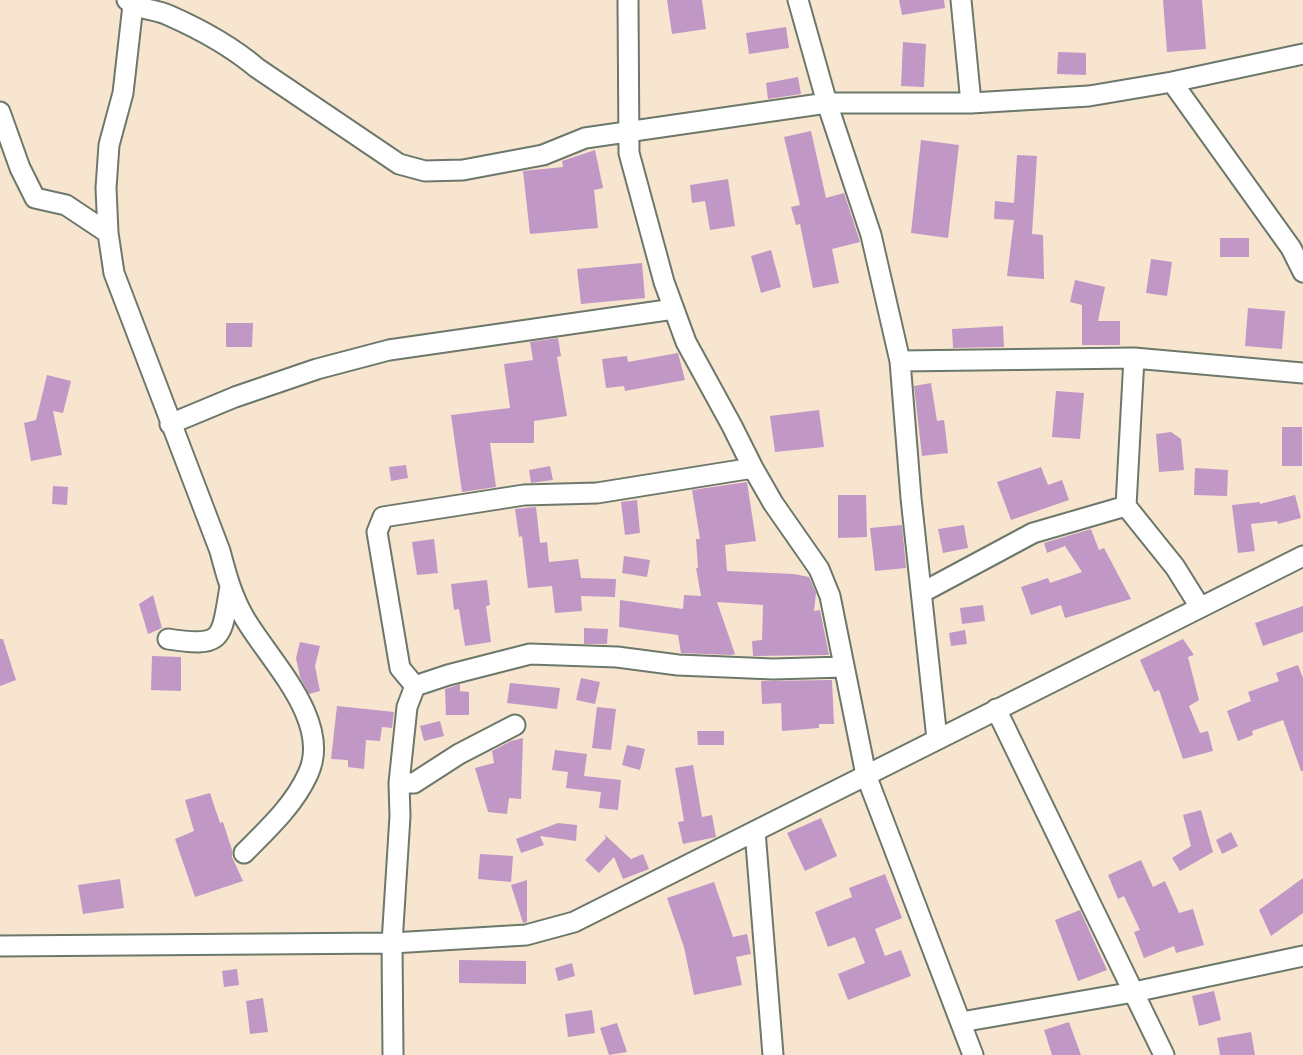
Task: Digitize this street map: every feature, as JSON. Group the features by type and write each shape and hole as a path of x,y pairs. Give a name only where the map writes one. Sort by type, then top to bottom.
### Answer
{"street":[{"path":"628,0 628,131 632,166 664,282 686,342 753,468 773,503 819,569 830,596 866,775 974,1055"},
{"path":"798,0 827,103 871,235 900,361 911,498 937,739"},
{"path":"961,0 971,103"},
{"path":"244,853 281,816 309,774 314,750 310,728 301,705 278,665 244,618 230,587 220,551 114,273 108,233 106,188 109,145 123,93 130,2 166,13 236,50 257,68 399,164 425,171 463,170 543,155 585,138 827,103 971,103 1089,96 1172,82 1303,54"},
{"path":"1172,82 1291,248 1303,272"},
{"path":"0,112 20,168 36,198 66,205 108,233"},
{"path":"170,424 235,397 317,369 389,350 674,309"},
{"path":"900,361 1134,358 1303,373"},
{"path":"1134,358 1126,506 1175,567 1200,607"},
{"path":"415,686 400,668 377,532 383,517 524,495 597,493 753,468"},
{"path":"923,592 1033,533 1126,506"},
{"path":"0,946 392,943 526,935 574,922 1303,556"},
{"path":"168,639 199,644 217,638 223,630 230,587"},
{"path":"415,686 461,671 530,654 617,657 678,665 773,669 844,667"},
{"path":"393,1055 392,943 400,816 399,783 407,707 415,686"},
{"path":"996,709 1164,1055"},
{"path":"399,783 414,783 459,754 515,725"},
{"path":"755,831 774,1055"},
{"path":"961,1022 1134,992 1303,956"}],"building":[{"path":"667,0 702,0 706,29 672,34"},
{"path":"899,0 944,0 945,8 902,15"},
{"path":"1163,0 1202,0 1206,49 1167,52"},
{"path":"786,27 789,48 749,54 746,33"},
{"path":"903,42 926,44 924,87 901,86"},
{"path":"1058,52 1086,53 1086,75 1057,74"},
{"path":"798,77 801,94 768,99 766,83"},
{"path":"811,131 826,198 844,193 860,242 832,249 839,283 813,288 800,224 796,225 791,207 800,205 784,137"},
{"path":"921,140 959,145 948,238 911,233"},
{"path":"595,150 603,188 594,190 598,228 530,234 523,171 563,167 562,161"},
{"path":"1017,155 1037,156 1032,234 1043,235 1044,279 1007,276 1014,220 994,219 995,201 1014,203"},
{"path":"728,179 735,226 710,230 705,201 692,203 690,185"},
{"path":"1220,238 1249,238 1249,257 1220,257"},
{"path":"771,250 781,287 761,293 751,256"},
{"path":"1151,259 1172,262 1167,296 1146,293"},
{"path":"642,263 645,298 581,304 577,269"},
{"path":"1075,280 1105,287 1098,321 1120,321 1120,345 1082,345 1082,305 1070,302"},
{"path":"1248,308 1285,311 1282,349 1245,346"},
{"path":"226,323 253,323 252,347 226,347"},
{"path":"1003,326 1004,347 953,348 952,329"},
{"path":"558,338 561,356 557,357 567,416 534,421 534,443 490,443 496,487 462,492 451,415 510,408 504,364 533,360 530,342"},
{"path":"678,353 685,380 625,391 624,386 606,388 602,359 627,356 628,362"},
{"path":"47,375 71,381 63,413 53,411 62,455 31,461 24,423 36,420"},
{"path":"931,383 937,421 944,420 948,453 922,456 914,386"},
{"path":"1056,391 1084,393 1080,439 1052,437"},
{"path":"819,410 824,447 775,452 770,416"},
{"path":"1282,427 1302,427 1302,466 1282,466"},
{"path":"1171,432 1181,439 1184,470 1159,472 1156,434"},
{"path":"406,465 408,478 391,481 389,467"},
{"path":"550,466 553,480 531,483 529,470"},
{"path":"1041,467 1048,485 1062,480 1069,500 1011,520 997,482"},
{"path":"1195,468 1228,470 1227,496 1194,495"},
{"path":"747,482 756,541 725,545 727,571 809,577 816,593 814,611 820,610 829,655 753,656 752,641 762,640 763,605 717,602 735,654 731,655 681,653 678,635 619,627 620,600 683,609 684,595 701,596 696,568 696,539 700,539 692,490"},
{"path":"53,486 68,487 67,505 52,504"},
{"path":"838,495 866,495 867,537 838,538"},
{"path":"1295,495 1301,518 1278,524 1277,521 1251,524 1255,551 1238,553 1232,505 1260,504"},
{"path":"637,500 640,533 625,535 621,502"},
{"path":"536,507 540,543 547,542 549,562 578,559 581,578 616,579 615,597 581,596 582,611 555,613 552,586 528,588 522,536 519,537 515,509"},
{"path":"902,525 906,568 875,571 870,528"},
{"path":"964,525 968,548 943,553 938,529"},
{"path":"1091,529 1099,550 1104,548 1131,599 1065,618 1061,605 1031,615 1021,587 1048,578 1050,583 1082,572 1065,546 1047,553 1044,543"},
{"path":"434,539 438,573 417,575 412,542"},
{"path":"624,556 650,560 647,577 622,573"},
{"path":"487,580 490,605 486,606 491,642 465,646 459,609 454,610 451,584"},
{"path":"153,595 162,628 148,634 139,604"},
{"path":"983,605 985,621 962,624 960,608"},
{"path":"1303,606 1303,632 1263,646 1255,623"},
{"path":"584,628 608,629 607,644 584,644"},
{"path":"965,630 967,644 951,646 949,633"},
{"path":"0,639 3,639 16,680 0,686"},
{"path":"1183,639 1194,655 1188,657 1199,700 1189,706 1200,733 1208,731 1213,751 1183,759 1159,690 1154,692 1140,660"},
{"path":"300,642 320,646 315,666 320,691 309,694 300,677 296,658"},
{"path":"152,656 181,657 181,691 151,690"},
{"path":"1298,665 1303,678 1303,771 1283,720 1252,731 1253,735 1238,741 1227,711 1251,701 1248,692 1279,681 1276,673"},
{"path":"581,678 600,682 595,704 576,700"},
{"path":"832,680 834,724 782,731 781,703 762,704 761,681"},
{"path":"510,683 560,688 557,709 507,703"},
{"path":"460,684 460,691 469,692 469,715 446,715 445,689"},
{"path":"337,706 394,712 392,728 382,727 380,741 366,740 364,769 348,767 348,760 331,759"},
{"path":"597,707 616,709 611,750 592,748"},
{"path":"440,721 444,736 424,741 420,726"},
{"path":"697,731 724,731 724,745 698,745"},
{"path":"523,738 521,799 509,798 507,814 488,812 475,768 494,763 492,751"},
{"path":"627,745 645,749 640,770 622,765"},
{"path":"555,750 587,754 584,776 621,780 618,810 599,808 601,792 566,788 568,772 552,770"},
{"path":"693,765 702,817 712,815 716,837 683,844 678,822 684,821 675,768"},
{"path":"210,793 243,881 195,897 175,839 194,831 185,800"},
{"path":"1201,810 1213,852 1180,871 1172,858 1191,846 1183,815"},
{"path":"821,818 837,856 805,871 787,833"},
{"path":"558,823 577,825 576,841 540,836 544,845 521,853 516,839"},
{"path":"1231,832 1238,846 1222,854 1216,840"},
{"path":"604,834 631,859 643,854 649,869 623,879 614,857 599,873 585,860 606,838"},
{"path":"480,854 513,856 511,882 478,879"},
{"path":"1141,860 1153,887 1165,881 1179,913 1193,909 1204,945 1176,953 1174,946 1144,958 1134,932 1140,930 1124,896 1118,899 1108,875"},
{"path":"885,874 902,918 875,929 885,956 901,950 911,976 848,1000 838,974 865,963 855,937 828,947 815,912 852,897 849,888"},
{"path":"1303,878 1303,913 1271,936 1259,910"},
{"path":"120,879 124,908 83,914 78,885"},
{"path":"527,880 527,922 523,923 511,885"},
{"path":"714,882 733,937 747,934 751,954 736,957 742,985 694,995 684,947 667,898"},
{"path":"1080,910 1107,970 1078,981 1055,920"},
{"path":"459,960 526,961 526,984 459,983"},
{"path":"572,963 575,976 558,981 555,968"},
{"path":"237,969 239,985 224,987 222,971"},
{"path":"1214,991 1221,1020 1199,1026 1192,996"},
{"path":"263,998 268,1032 250,1034 246,1001"},
{"path":"592,1010 595,1033 568,1037 565,1014"},
{"path":"1069,1022 1081,1055 1052,1055 1044,1030"},
{"path":"617,1023 627,1052 609,1055 600,1028"},
{"path":"1251,1032 1255,1055 1220,1055 1217,1038"}]}
